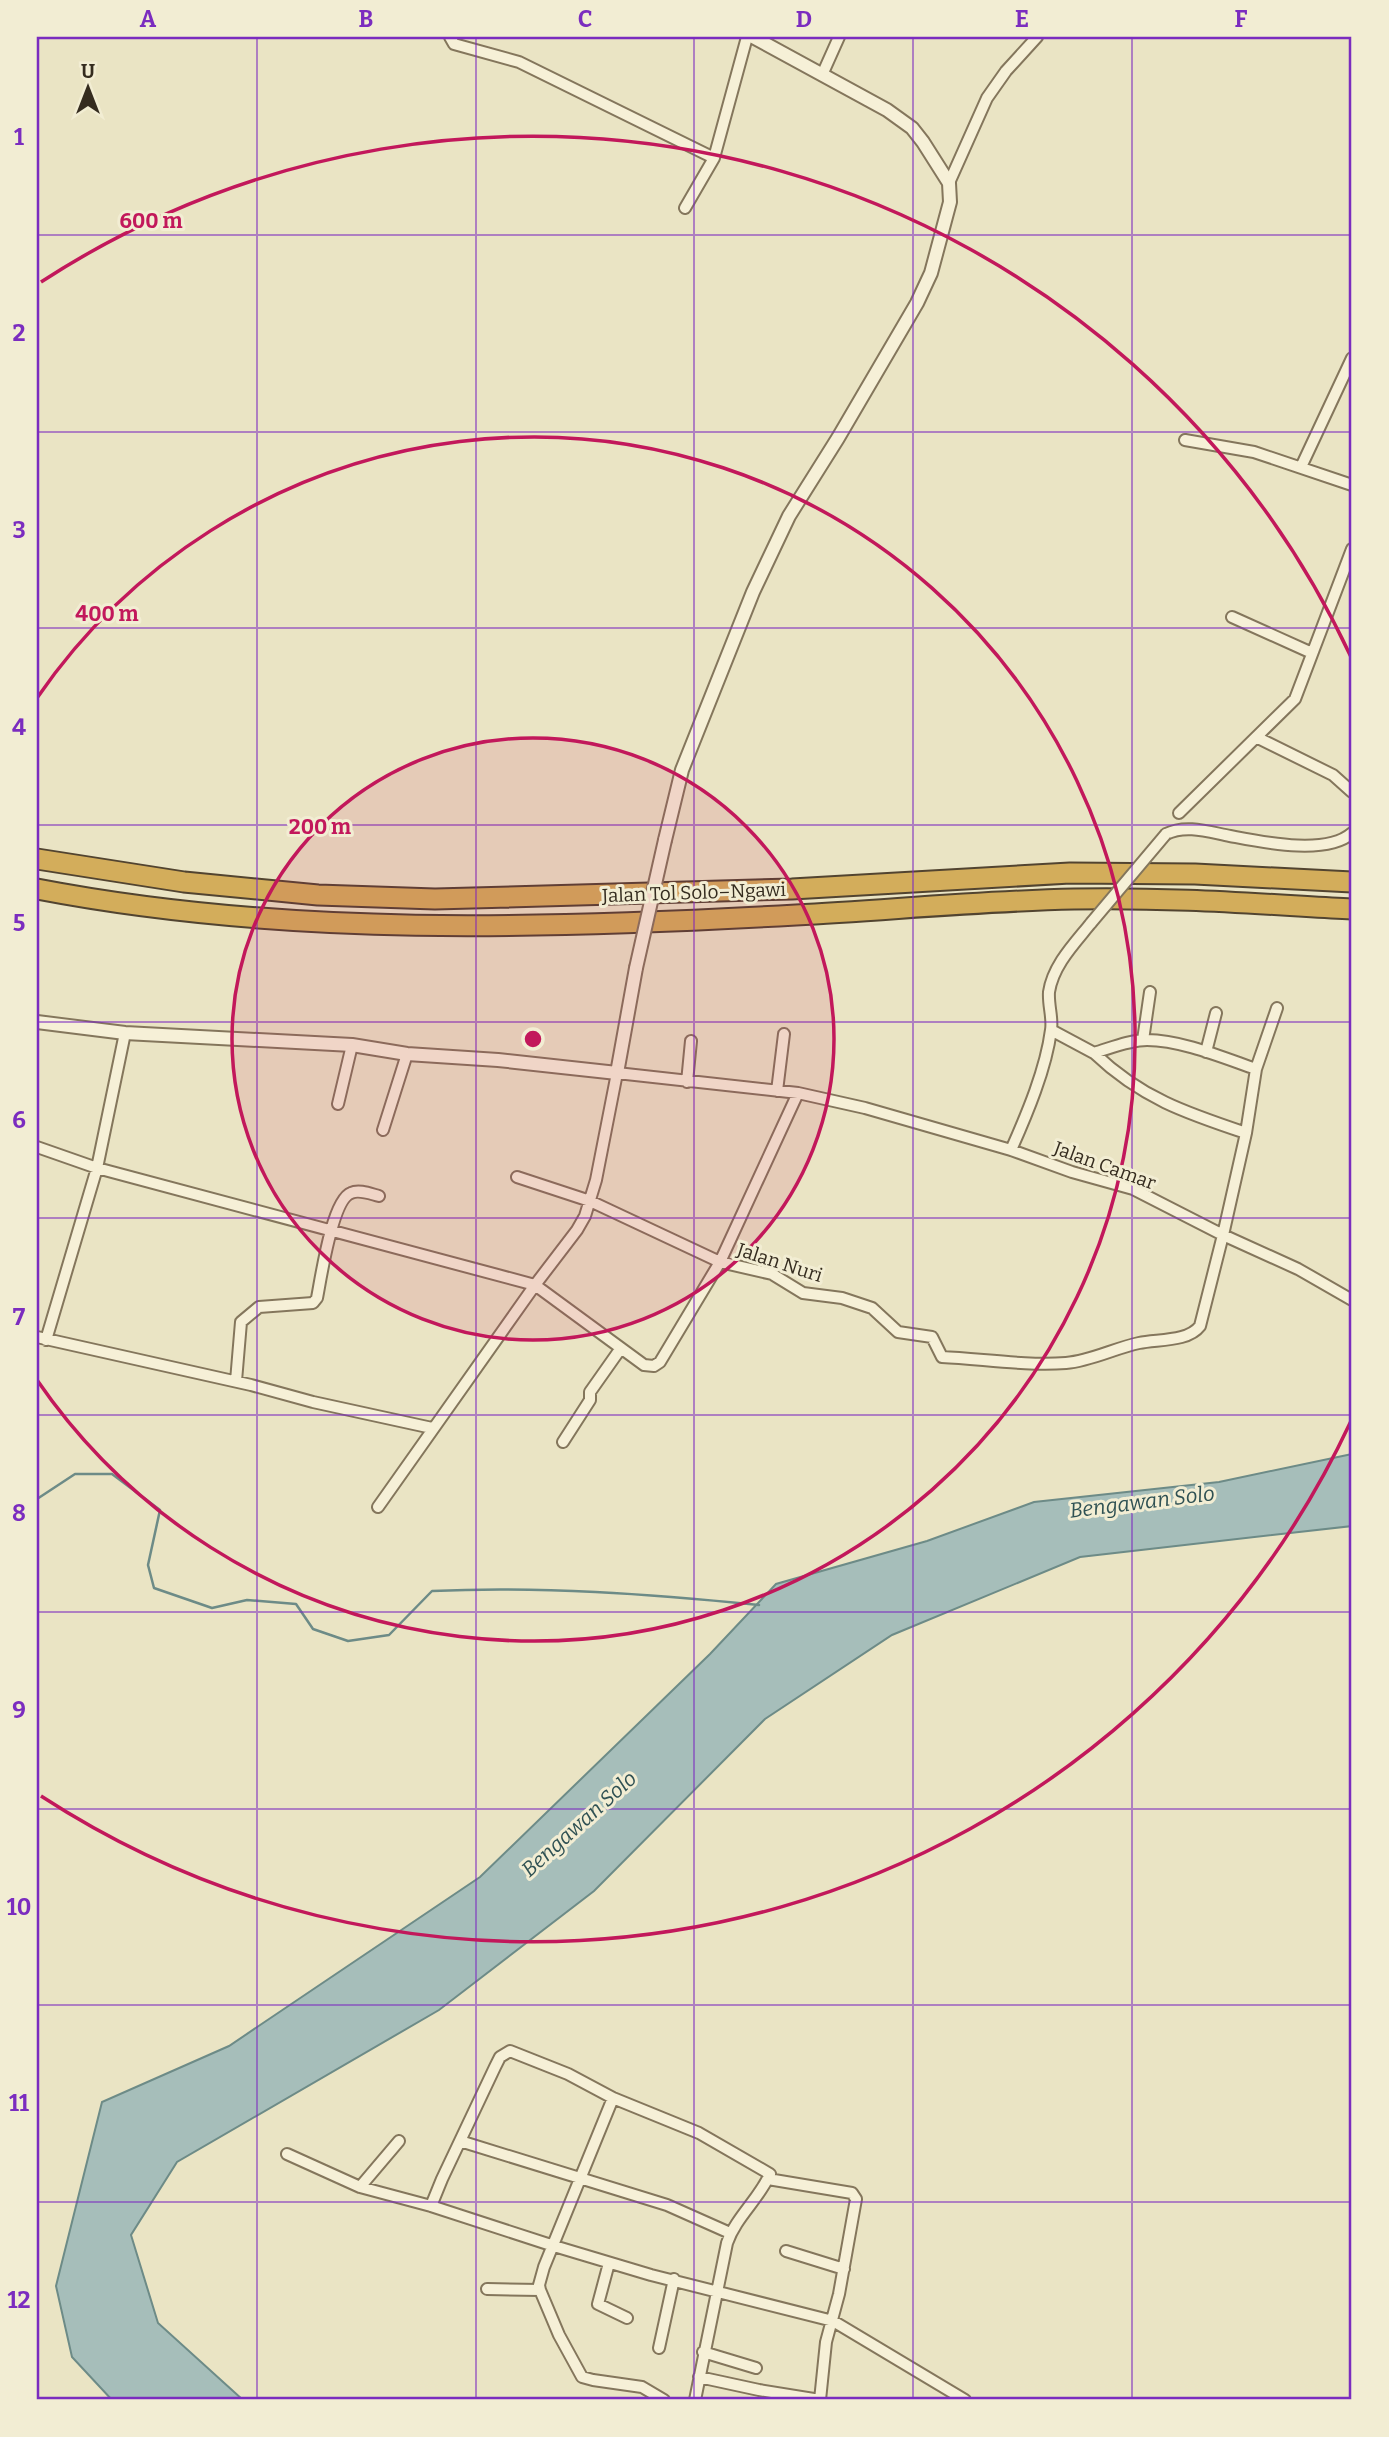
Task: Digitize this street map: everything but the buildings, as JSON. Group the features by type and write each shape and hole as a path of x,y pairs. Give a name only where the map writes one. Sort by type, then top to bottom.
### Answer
{"highway":[{"name":"Jalan Tol Solo–Ngawi","path":"37,859 184,883 318,895 435,899 792,889 1070,873 1195,874 1352,882"},
{"name":"Jalan Tol Solo–Ngawi","path":"37,889 96,901 185,912 318,922 486,927 794,916 1075,899 1203,901 1352,909"}],"street":[{"path":"450,37 454,44 519,62 714,158"},
{"path":"684,208 714,158 747,37"},
{"path":"753,37 887,110 912,128 949,183"},
{"path":"822,75 839,37"},
{"path":"378,1507 432,1428 577,1230 590,1201 636,968 682,770 763,570 789,516 904,327 931,273 950,202 949,183 987,98 1006,71 1037,37"},
{"path":"1301,467 1352,358"},
{"path":"1185,440 1254,452 1352,485"},
{"path":"1180,813 1295,699 1352,549"},
{"path":"1232,617 1312,653"},
{"path":"1258,738 1333,775 1352,792"},
{"path":"1012,1150 1031,1105 1051,1030 1049,992 1057,970 1069,949 1166,834 1184,828 1262,842 1317,845 1343,840 1352,833"},
{"path":"1143,1040 1150,992"},
{"path":"1223,1236 1246,1133 1256,1069 1277,1008"},
{"path":"1206,1052 1216,1013"},
{"path":"37,1022 125,1033 352,1045 407,1054 498,1060 617,1073"},
{"path":"1051,1030 1094,1053 1133,1087 1185,1111 1246,1133"},
{"path":"125,1033 97,1168 41,1339 236,1381 313,1402 432,1428"},
{"path":"777,1091 785,1034"},
{"path":"1094,1053 1143,1040 1206,1052 1256,1069"},
{"path":"687,1082 691,1041"},
{"path":"338,1104 352,1045"},
{"path":"383,1130 407,1054"},
{"name":"Jalan Camar","path":"617,1073 798,1093 865,1108 1012,1150 1072,1172 1133,1189 1223,1236 1298,1269 1352,1300"},
{"path":"37,1147 97,1168 535,1285 644,1365 654,1366 660,1362 720,1262 798,1093"},
{"name":"Jalan Nuri","path":"517,1177 590,1201 720,1262 772,1274 803,1293 842,1298 872,1308 898,1332 932,1337 942,1357 1074,1362 1139,1343 1196,1331 1201,1322 1223,1236"},
{"path":"236,1381 241,1322 260,1307 313,1303 317,1298 341,1204 349,1194 358,1192 379,1196"},
{"path":"563,1442 590,1399 590,1392 621,1348"},
{"path":"431,2206 500,2057 510,2051 568,2074 613,2098 699,2133 770,2174 730,2233 695,2400"},
{"path":"613,2098 541,2276 540,2290 559,2335 582,2377 632,2384 664,2400"},
{"path":"360,2187 399,2141"},
{"path":"460,2141 667,2205 730,2233"},
{"path":"287,2154 360,2187 431,2206 609,2263 833,2321 965,2400"},
{"path":"699,2377 820,2400 826,2342 844,2269 856,2207 855,2195 829,2188 768,2179"},
{"path":"786,2251 844,2269"},
{"path":"609,2263 598,2304 627,2318"},
{"path":"659,2348 674,2279"},
{"path":"487,2289 540,2290"},
{"path":"704,2352 756,2368"}],"water":[{"name":"Bengawan Solo","path":"1352,1454 1352,1526 1080,1557 892,1635 765,1719 594,1891 439,2010 177,2162 131,2235 158,2323 243,2400 112,2400 72,2357 56,2286 102,2102 229,2046 480,1877 710,1654 776,1584 927,1541 1034,1502 1219,1482"}],"waterway":[{"path":"37,1499 75,1474 112,1474 160,1510 148,1565 154,1588 212,1608 247,1600 296,1604 313,1629 348,1641 389,1635 432,1591 596,1592 759,1605"}]}
